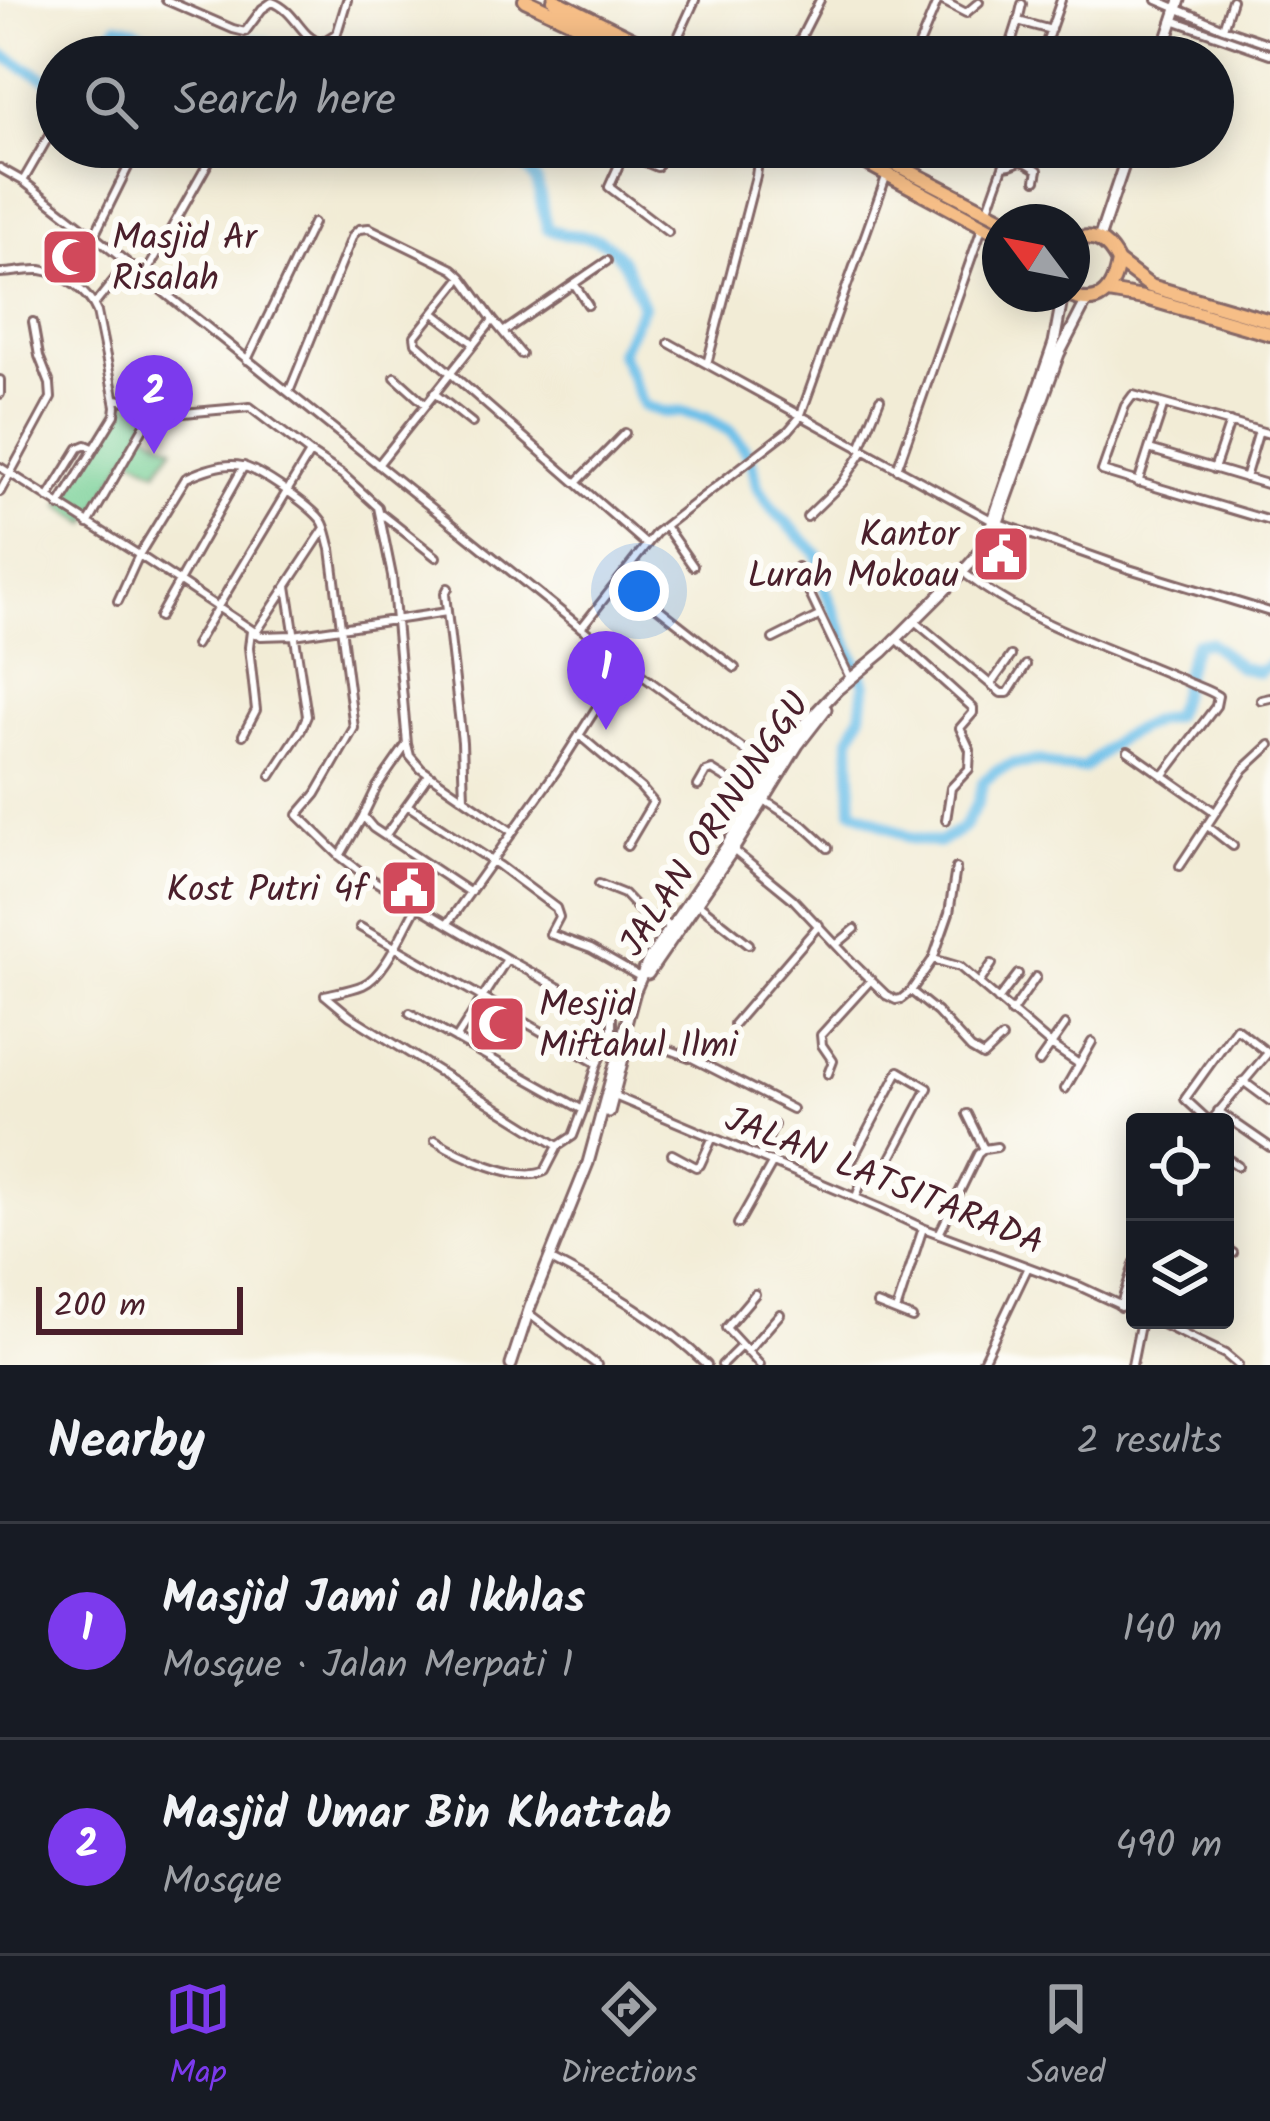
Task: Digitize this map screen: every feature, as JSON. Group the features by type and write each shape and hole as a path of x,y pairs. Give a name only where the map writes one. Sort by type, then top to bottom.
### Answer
{"highway":[{"path":"525,0 611,36"},
{"path":"554,0 615,36"},
{"path":"902,168 982,216"},
{"path":"1090,236 1107,245 1118,262 1150,286 1270,321"},
{"path":"1108,292 1118,262"},
{"path":"1090,299 1108,292 1149,299 1270,334"}],"street":[{"path":"166,0 244,32 268,4 277,4 308,36"},
{"path":"332,36 347,0"},
{"path":"679,36 695,0"},
{"path":"802,36 820,0"},
{"path":"923,36 939,0 965,13 979,2"},
{"path":"1049,36 1061,0"},
{"path":"1157,0 1232,36"},
{"path":"1223,28 1232,0"},
{"path":"1013,36 1022,4"},
{"path":"1177,10 1270,44"},
{"path":"1018,21 1051,30"},
{"path":"1234,37 1270,54"},
{"path":"23,181 36,158"},
{"path":"0,168 94,236 625,663 775,772"},
{"path":"94,236 128,168"},
{"path":"145,277 205,168"},
{"path":"618,168 609,187 668,232"},
{"path":"707,364 757,168"},
{"path":"581,628 646,544 800,417 886,168"},
{"path":"990,204 1003,168"},
{"path":"1035,168 1036,180"},
{"path":"1099,239 1123,168"},
{"path":"247,360 313,223"},
{"path":"897,469 982,227"},
{"path":"289,392 359,229 369,229 438,260 462,277 521,354"},
{"path":"503,332 607,261"},
{"path":"95,304 127,264"},
{"path":"0,273 37,269 52,273 95,304 116,399 115,415 59,506"},
{"path":"462,277 415,340 646,544"},
{"path":"575,285 588,305"},
{"name":"JALAN ORINUNGGU","path":"625,1025 674,928 733,850 775,772 855,677 968,576 987,549 1060,312"},
{"name":"JALAN ORINUNGGU","path":"869,667 975,558 996,522 1059,354 1081,312"},
{"path":"434,313 474,344"},
{"path":"378,464 493,320"},
{"path":"0,491 51,398 33,322"},
{"path":"669,343 996,522 1270,612"},
{"path":"395,377 425,404"},
{"path":"0,380 0,394"},
{"path":"434,393 472,423"},
{"path":"1270,434 1130,398 1102,471 1270,521"},
{"path":"116,399 138,405 150,416 250,407 368,496 380,512 436,557"},
{"path":"808,517 842,483 862,449 880,399"},
{"path":"1138,483 1164,404"},
{"path":"88,524 150,416"},
{"path":"1214,470 1230,422"},
{"path":"1245,478 1259,430"},
{"path":"578,482 625,433"},
{"path":"48,498 79,448 94,449"},
{"path":"1149,449 1270,485"},
{"path":"195,645 310,453"},
{"path":"0,466 253,633 294,635 447,612"},
{"path":"159,616 244,466"},
{"path":"118,601 139,554 186,478 220,467 244,466 286,492 325,528 354,728 316,794 298,815 366,876 625,1025 792,1109"},
{"path":"380,512 392,576 407,744 414,762 511,831"},
{"path":"665,526 693,566"},
{"path":"243,735 256,710 249,647 253,633 325,528"},
{"path":"797,568 855,677"},
{"path":"968,576 1003,602 1047,624 1214,692 1218,703 1163,776"},
{"path":"621,579 735,668"},
{"path":"271,776 306,721 287,586"},
{"path":"448,588 464,797"},
{"path":"773,639 819,616"},
{"path":"917,623 1001,693 1008,693 1027,664"},
{"path":"899,641 973,708 974,713 959,728 970,751 969,770 951,788 946,820"},
{"path":"991,684 1011,656"},
{"path":"448,923 625,663"},
{"path":"579,736 653,802 627,846"},
{"path":"340,856 377,787 407,744"},
{"path":"1180,866 1244,770 1270,745"},
{"path":"1128,751 1215,812"},
{"path":"698,786 712,770 803,824 828,848"},
{"path":"385,836 429,775"},
{"name":"JALAN ORINUNGGU","path":"530,1315 555,1262 610,1095 640,977 760,798"},
{"path":"407,805 556,908 559,917 550,934 610,958 640,977"},
{"path":"363,816 469,892"},
{"path":"1206,825 1233,846"},
{"path":"733,850 793,899 896,1000 911,991 942,940 956,868"},
{"path":"599,884 624,894 640,911 674,928"},
{"path":"696,902 749,944"},
{"path":"417,906 372,980 325,995 350,1016 558,1146"},
{"path":"734,1024 819,925"},
{"path":"360,927 597,1064"},
{"path":"837,944 855,928"},
{"path":"456,1039 507,959"},
{"path":"933,959 956,964 1079,1064"},
{"path":"979,983 992,964"},
{"path":"998,1000 1018,974"},
{"path":"1011,1013 1036,977"},
{"path":"828,1074 833,1061 821,1035 871,980"},
{"path":"911,991 983,1056 1002,1038"},
{"path":"410,1013 583,1110"},
{"path":"435,1140 485,1165 535,1176 545,1172 558,1146 573,1136 612,1031 625,1025"},
{"path":"1039,1062 1065,1025"},
{"path":"1200,1113 1185,1099 1236,1028 1269,1054 1218,1111 1270,1147"},
{"path":"1065,1089 1092,1042"},
{"path":"903,1072 928,1088 881,1178 864,1175 850,1164 895,1076 903,1072"},
{"path":"1244,1082 1270,1101"},
{"name":"JALAN LATSITARADA","path":"610,1095 1126,1309"},
{"path":"967,1114 984,1149"},
{"path":"760,1156 774,1124"},
{"path":"672,1154 696,1167 713,1137"},
{"path":"939,1234 973,1164 984,1149 997,1147"},
{"path":"738,1224 773,1162"},
{"path":"1234,1163 1238,1166"},
{"path":"856,1197 864,1175"},
{"name":"JALAN ORINUNGGU","path":"514,1365 577,1196"},
{"path":"896,1311 923,1228"},
{"path":"555,1262 667,1328 707,1365"},
{"path":"982,1365 1028,1268"},
{"path":"1120,1307 1126,1289"},
{"path":"755,1294 726,1328 760,1365"},
{"path":"877,1304 912,1318"},
{"path":"722,1365 779,1314"},
{"path":"530,1315 597,1365"},
{"path":"1132,1365 1139,1329"},
{"path":"1173,1329 1226,1354 1238,1365"}],"green space":[{"path":"119,401 131,402 150,416 142,428 174,447 157,471 128,455 88,524 60,506"}],"waterway":[{"path":"110,36 118,26 146,36"},
{"path":"0,54 36,74"},
{"path":"527,168 537,182 547,228 603,242 619,256 630,276 643,306 620,352 644,406 706,418 730,431 744,448 757,486 772,508 817,554 826,592 865,684 861,714 850,738 852,809 910,838 939,843 963,828 983,782 996,771 1040,761 1084,768 1119,738 1173,716 1196,643 1209,642 1240,667 1259,672 1270,664"}],"place":[{"name":"Masjid Ar Risalah","path":"70,257"},
{"name":"Masjid Umar Bin Khattab","path":"154,454"},
{"name":"Kantor Lurah Mokoau","path":"1001,554"},
{"name":"Masjid Jami al Ikhlas","path":"606,730"},
{"name":"Kost Putri 4f","path":"409,888"},
{"name":"Mesjid Miftahul Ilmi","path":"497,1024"}]}
